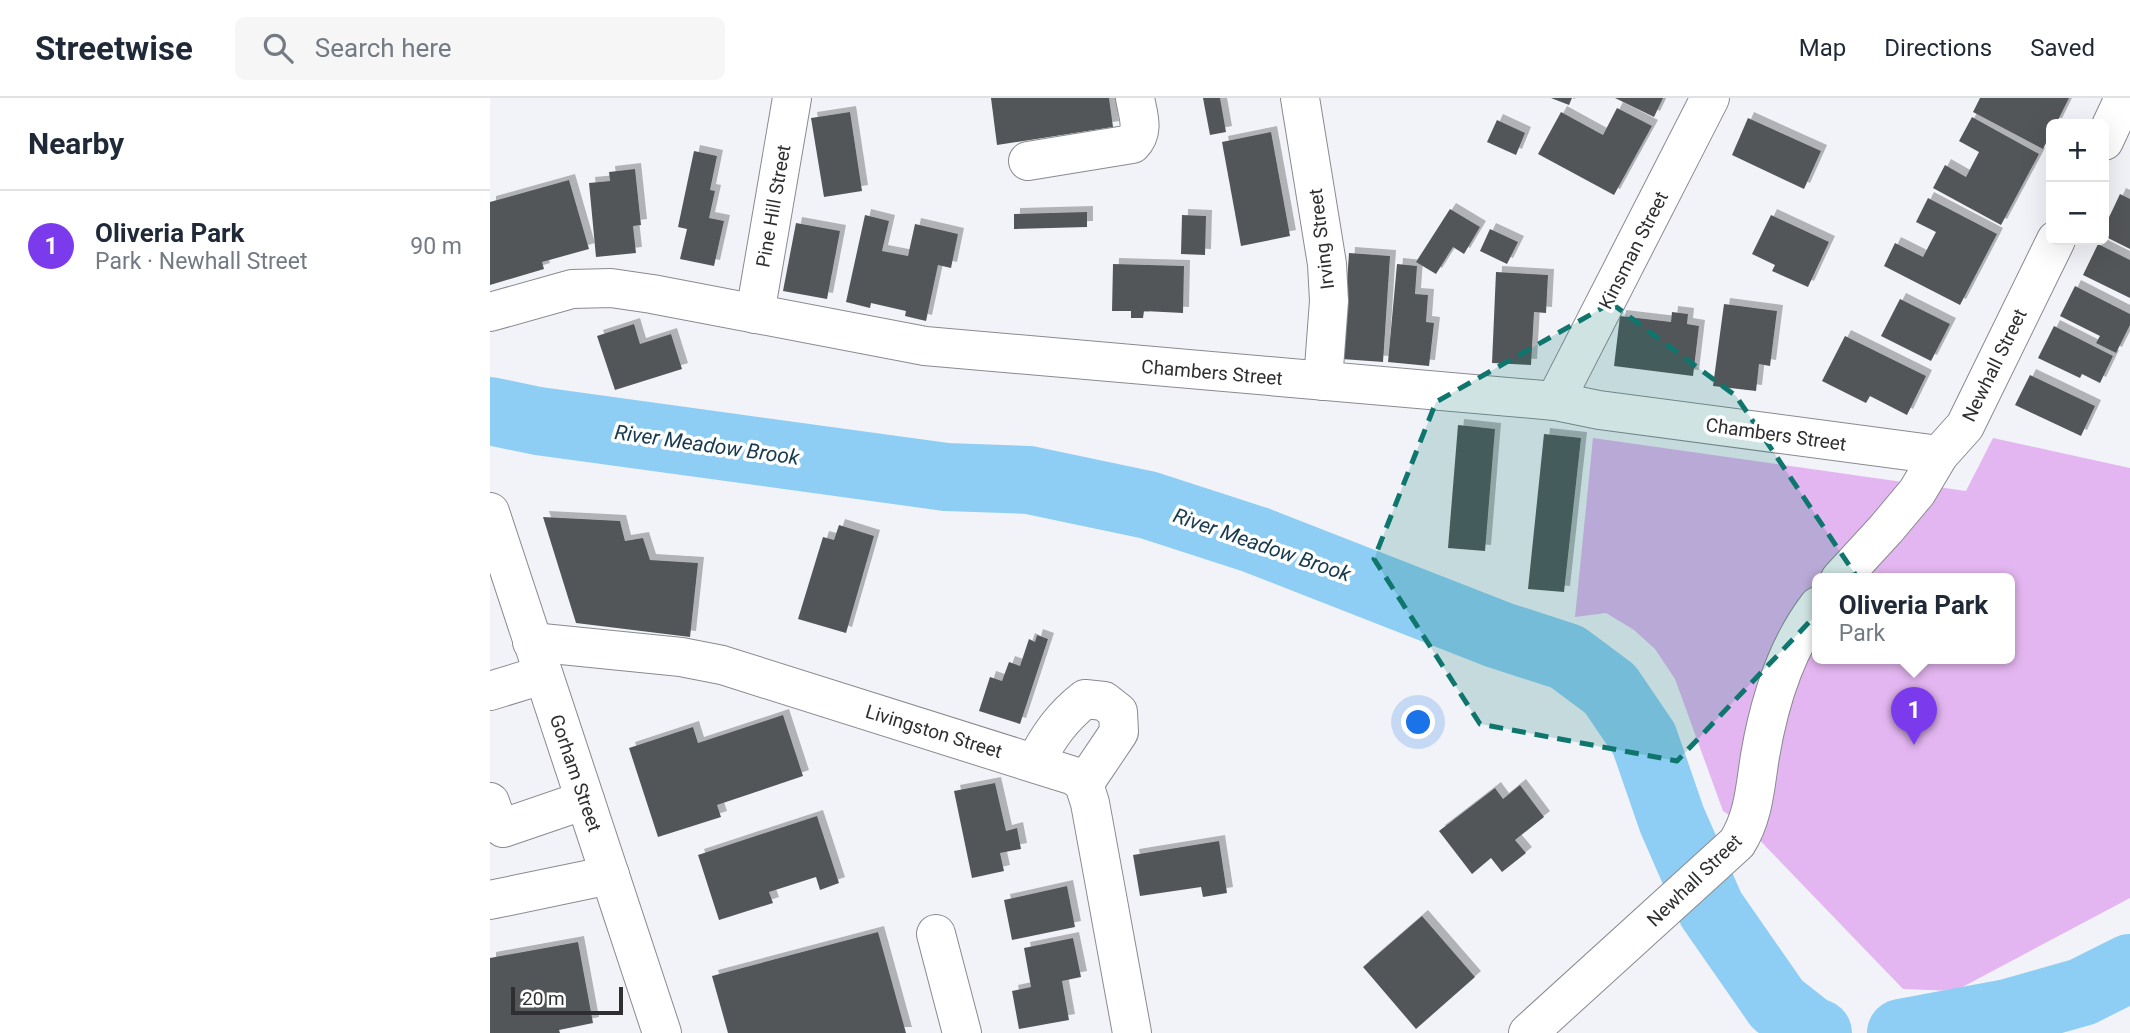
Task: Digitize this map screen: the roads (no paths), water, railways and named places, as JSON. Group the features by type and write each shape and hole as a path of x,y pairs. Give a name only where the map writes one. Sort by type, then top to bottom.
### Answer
{"street":[{"name":"Pine Hill Street","path":"755,314 792,98"},
{"path":"1028,161 1132,144 1139,137 1141,129 1135,98"},
{"name":"Irving Street","path":"1300,98 1327,264 1329,301 1323,381"},
{"name":"Kinsman Street","path":"1555,401 1710,98"},
{"path":"2109,130 2124,98"},
{"name":"Newhall Street","path":"1846,573 1917,492 1939,455 1965,426 2054,245"},
{"name":"Chambers Street","path":"490,312 572,289 611,288 925,346 1555,401 1599,410 1939,455"},
{"name":"Gorham Street","path":"493,529 662,1033"},
{"name":"Newhall Street","path":"1528,1033 1737,843 1747,827 1769,715 1784,664 1812,614"},
{"name":"Livingston Street","path":"537,659 681,657 722,665 1035,763 1074,776 1084,785"},
{"path":"490,691 537,659"},
{"path":"1035,763 1048,737 1068,712 1085,699 1104,701 1118,712 1119,732 1084,785 1090,803 1132,1033"},
{"path":"490,802 497,822 503,828 585,800"},
{"path":"490,900 610,875"},
{"path":"936,934 962,1033"}],"waterway":[{"name":"River Meadow Brook","path":"490,411 538,421 946,477 1029,480 1148,505 1256,540 1499,635 1567,657 1610,689 1644,739 1672,820 1711,909 1777,1004 1810,1030 1818,1033"},
{"name":"River Meadow Brook","path":"1901,1033 2008,1013 2082,992 2130,968"}],"place":[{"name":"Oliveria Park","path":"1914,745"}]}
